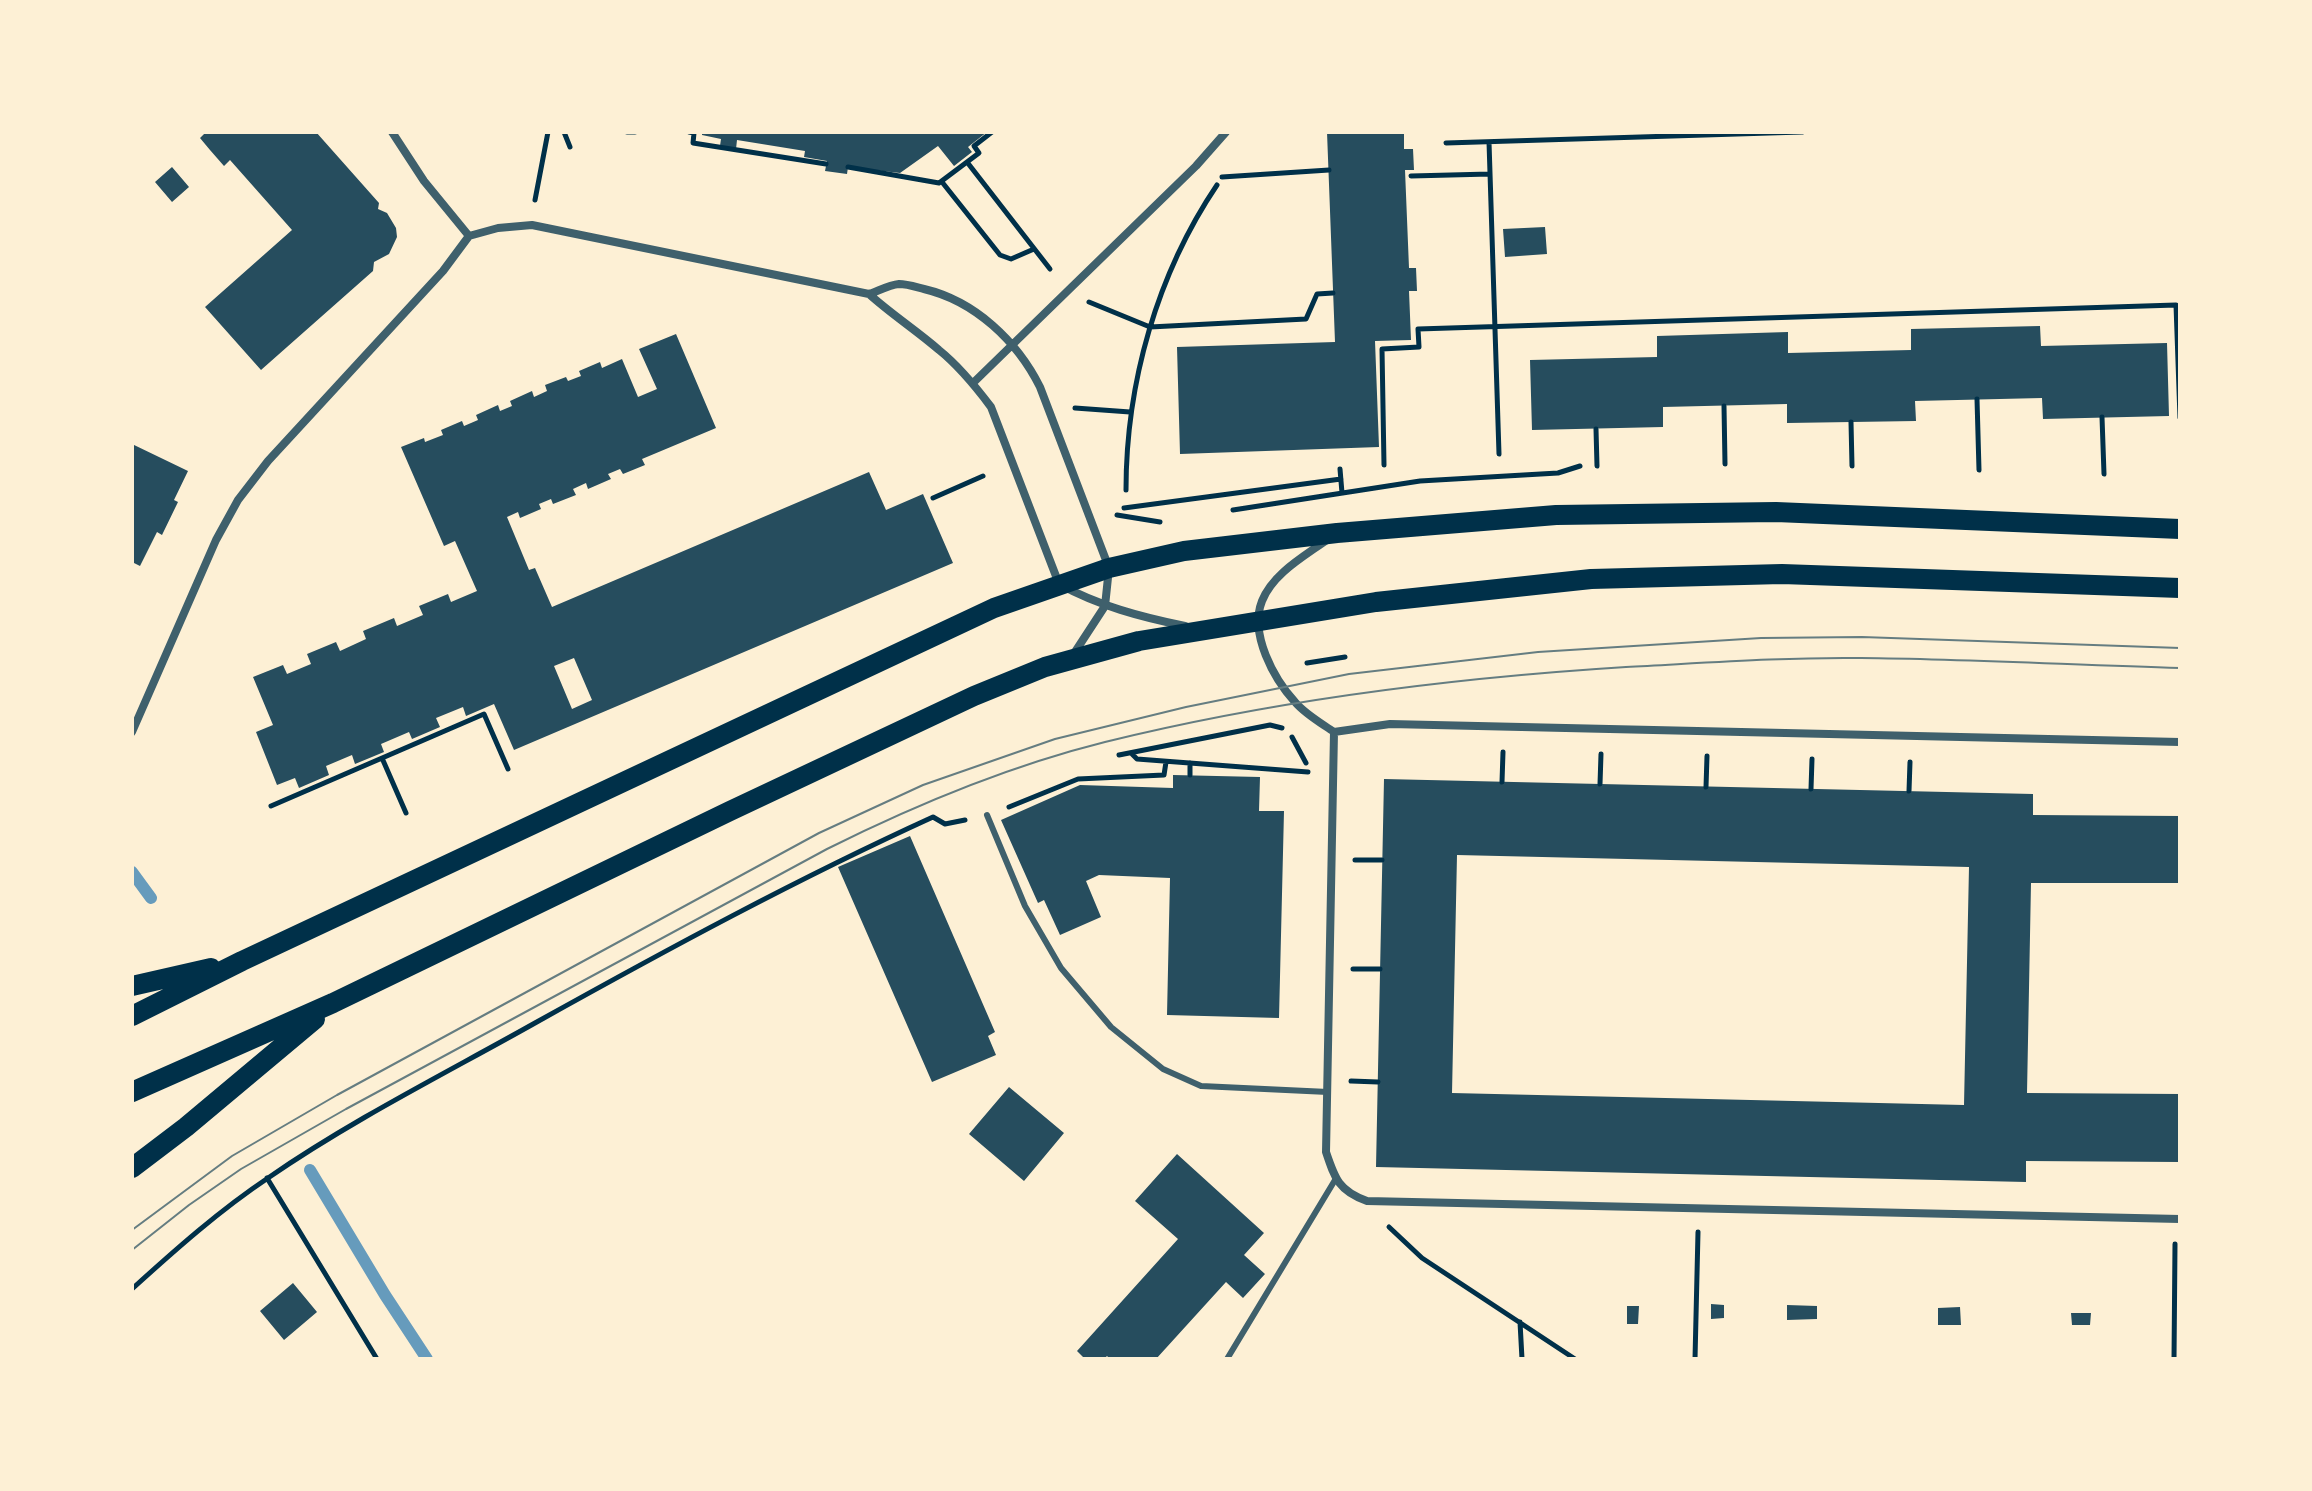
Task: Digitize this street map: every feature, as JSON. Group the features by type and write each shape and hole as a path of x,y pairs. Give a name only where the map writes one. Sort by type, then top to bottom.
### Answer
{"main road":[{"path":"132,1016 242,961 994,608 1109,568 1174,553 1337,533 1556,515 1776,512 2180,529"},
{"path":"132,1092 333,1003 945,709 1045,667 1139,641 1376,602 1591,579 1782,574 2180,588"},
{"path":"132,986 242,961"},
{"path":"132,1168 229,1092 333,1003"}],"street":[{"path":"392,132 424,181 469,236"},
{"path":"973,383 1196,166 1226,132"},
{"path":"132,732 216,540 238,500 268,461 443,271 469,236 498,228 532,225 869,294 901,284 938,292 979,313 1014,344 1027,361 1040,387 1109,568 1105,606 1071,659"},
{"path":"869,294 940,350 973,383 991,407 1059,584 1105,606 1142,618 1202,630"},
{"path":"1337,533 1284,571 1262,600 1258,622 1267,657 1283,687 1297,705 1334,732 1390,724 2180,742"},
{"path":"1334,732 1326,1152 1335,1180 1353,1196 1367,1201 2178,1219"}],"lane":[{"path":"987,815 1025,906 1061,968 1111,1027 1163,1069 1201,1086 1328,1092"},
{"path":"1227,1359 1335,1180"}],"path":[{"path":"534,201 548,132"},
{"path":"564,132 570,147"},
{"path":"627,132 635,132"},
{"path":"689,132 694,133 693,143 826,164"},
{"path":"942,182 979,153 974,146 992,132"},
{"path":"1446,143 1802,132"},
{"path":"1489,142 1499,454"},
{"path":"967,162 1050,269"},
{"path":"848,167 942,182 1000,255 1011,259 1034,249"},
{"path":"1126,490 1130,412 1150,327 1165,285 1204,204 1223,176 1329,170"},
{"path":"1411,176 1490,174"},
{"path":"1088,302 1150,327 1306,319 1317,294 1333,293"},
{"path":"1384,465 1382,349 1419,347 1418,329 2176,305 2180,418"},
{"path":"1977,399 1979,470"},
{"path":"1724,406 1725,464"},
{"path":"1075,408 1130,412"},
{"path":"2102,417 2104,474"},
{"path":"1851,422 1852,466"},
{"path":"1596,429 1597,466"},
{"path":"1220,512 1420,481 1558,473 1580,466"},
{"path":"1340,469 1342,493"},
{"path":"933,498 983,476"},
{"path":"1124,508 1341,479"},
{"path":"1117,515 1159,522 1174,520"},
{"path":"1307,663 1345,657"},
{"path":"271,806 484,714 508,769"},
{"path":"1119,755 1270,725 1286,730 1307,764"},
{"path":"1502,782 1503,751"},
{"path":"1131,753 1137,759 1308,772"},
{"path":"1600,784 1601,753"},
{"path":"1706,787 1707,755"},
{"path":"382,758 406,813"},
{"path":"1811,789 1812,758"},
{"path":"1909,791 1910,761"},
{"path":"132,1289 267,1178 352,1126 763,899 933,817 945,824 987,815 1078,779 1164,775 1166,762"},
{"path":"1190,763 1190,775"},
{"path":"1353,860 1382,860"},
{"path":"1350,969 1380,969"},
{"path":"1347,1081 1378,1082"},
{"path":"267,1178 377,1359"},
{"path":"1695,1359 1698,1208"},
{"path":"2174,1359 2178,1219"},
{"path":"1388,1226 1422,1258 1575,1359"},
{"path":"1520,1322 1522,1359"}],"building":[{"path":"206,132 316,132 379,203 378,209 387,213 396,228 397,237 389,254 374,262 373,271 261,370 205,307 292,230 230,160 224,166 200,138"},
{"path":"702,132 987,132 968,147 972,152 954,166 938,146 900,173 848,167 847,174 825,171 827,161 804,157 805,151 737,140 736,149 720,146 721,139 702,135"},
{"path":"1327,132 1404,132 1404,149 1413,149 1414,170 1405,170 1409,268 1416,268 1417,291 1409,291 1411,340 1375,341 1379,447 1180,454 1177,347 1335,342"},
{"path":"172,167 189,187 172,202 155,182"},
{"path":"1545,227 1547,254 1505,257 1503,229"},
{"path":"2040,326 2041,346 2167,343 2169,416 2043,419 2042,398 1915,401 1916,421 1787,423 1787,404 1663,407 1663,427 1532,430 1530,360 1657,357 1657,336 1788,332 1788,353 1911,350 1911,329"},
{"path":"676,334 716,428 642,459 645,465 623,474 620,469 608,474 611,479 588,489 586,483 573,489 576,495 553,504 551,499 539,504 541,509 520,518 518,512 507,517 529,570 535,568 552,607 869,472 886,510 923,494 953,563 514,750 494,704 466,716 463,707 436,718 440,727 412,739 409,732 381,744 384,752 355,764 352,755 326,766 329,775 299,788 295,778 277,785 256,732 273,725 253,677 283,665 287,674 311,664 307,654 336,642 340,651 366,639 363,631 394,618 397,626 423,615 419,606 448,594 451,602 477,591 455,541 444,546 401,447 443,435 441,430 462,421 464,426 478,420 476,415 498,405 500,411 512,406 510,401 532,391 534,397 547,391 545,385 566,377 568,381 581,376 579,371 600,362 602,368 622,359 638,397 657,389 639,349","holes":["574,658 592,700 572,709 554,666"]},
{"path":"132,444 188,471 174,500 178,502 162,535 157,532 140,566 132,562"},
{"path":"1173,775 1260,777 1259,811 1284,811 1279,1018 1167,1015 1170,878 1099,875 1086,881 1101,917 1060,935 1044,900 1038,903 1001,820 1080,785 1173,788"},
{"path":"1384,779 2033,794 2033,815 2180,816 2180,883 2031,883 2027,1093 2180,1094 2180,1162 2026,1161 2026,1182 1376,1167","holes":["1457,855 1969,867 1964,1105 1452,1093"]},
{"path":"910,836 995,1032 988,1036 996,1055 932,1082 838,867"},
{"path":"1009,1087 1064,1133 1024,1181 969,1134"},
{"path":"1177,1154 1264,1233 1244,1255 1265,1274 1243,1298 1226,1282 1156,1359 1110,1359 1107,1356 1104,1359 1085,1359 1077,1351 1178,1239 1135,1201"},
{"path":"293,1283 317,1312 284,1340 260,1311"},
{"path":"1711,1304 1724,1305 1724,1318 1711,1319"},
{"path":"1787,1305 1817,1306 1817,1319 1787,1320"},
{"path":"1627,1306 1639,1306 1638,1324 1627,1324"},
{"path":"1960,1307 1961,1325 1938,1325 1938,1308"},
{"path":"2071,1313 2091,1313 2090,1325 2072,1325"}],"waterway":[{"path":"132,872 151,898"},
{"path":"310,1170 427,1359"}],"tram line":[{"path":"132,1230 232,1156 337,1095 819,833 923,785 1055,739 1186,707 1349,674 1538,652 1761,638 1862,637 2180,648"},
{"path":"132,1250 241,1169 827,849 963,788 1069,752 1169,727 1298,703 1429,684 1626,667 1832,658 2180,668"}]}
